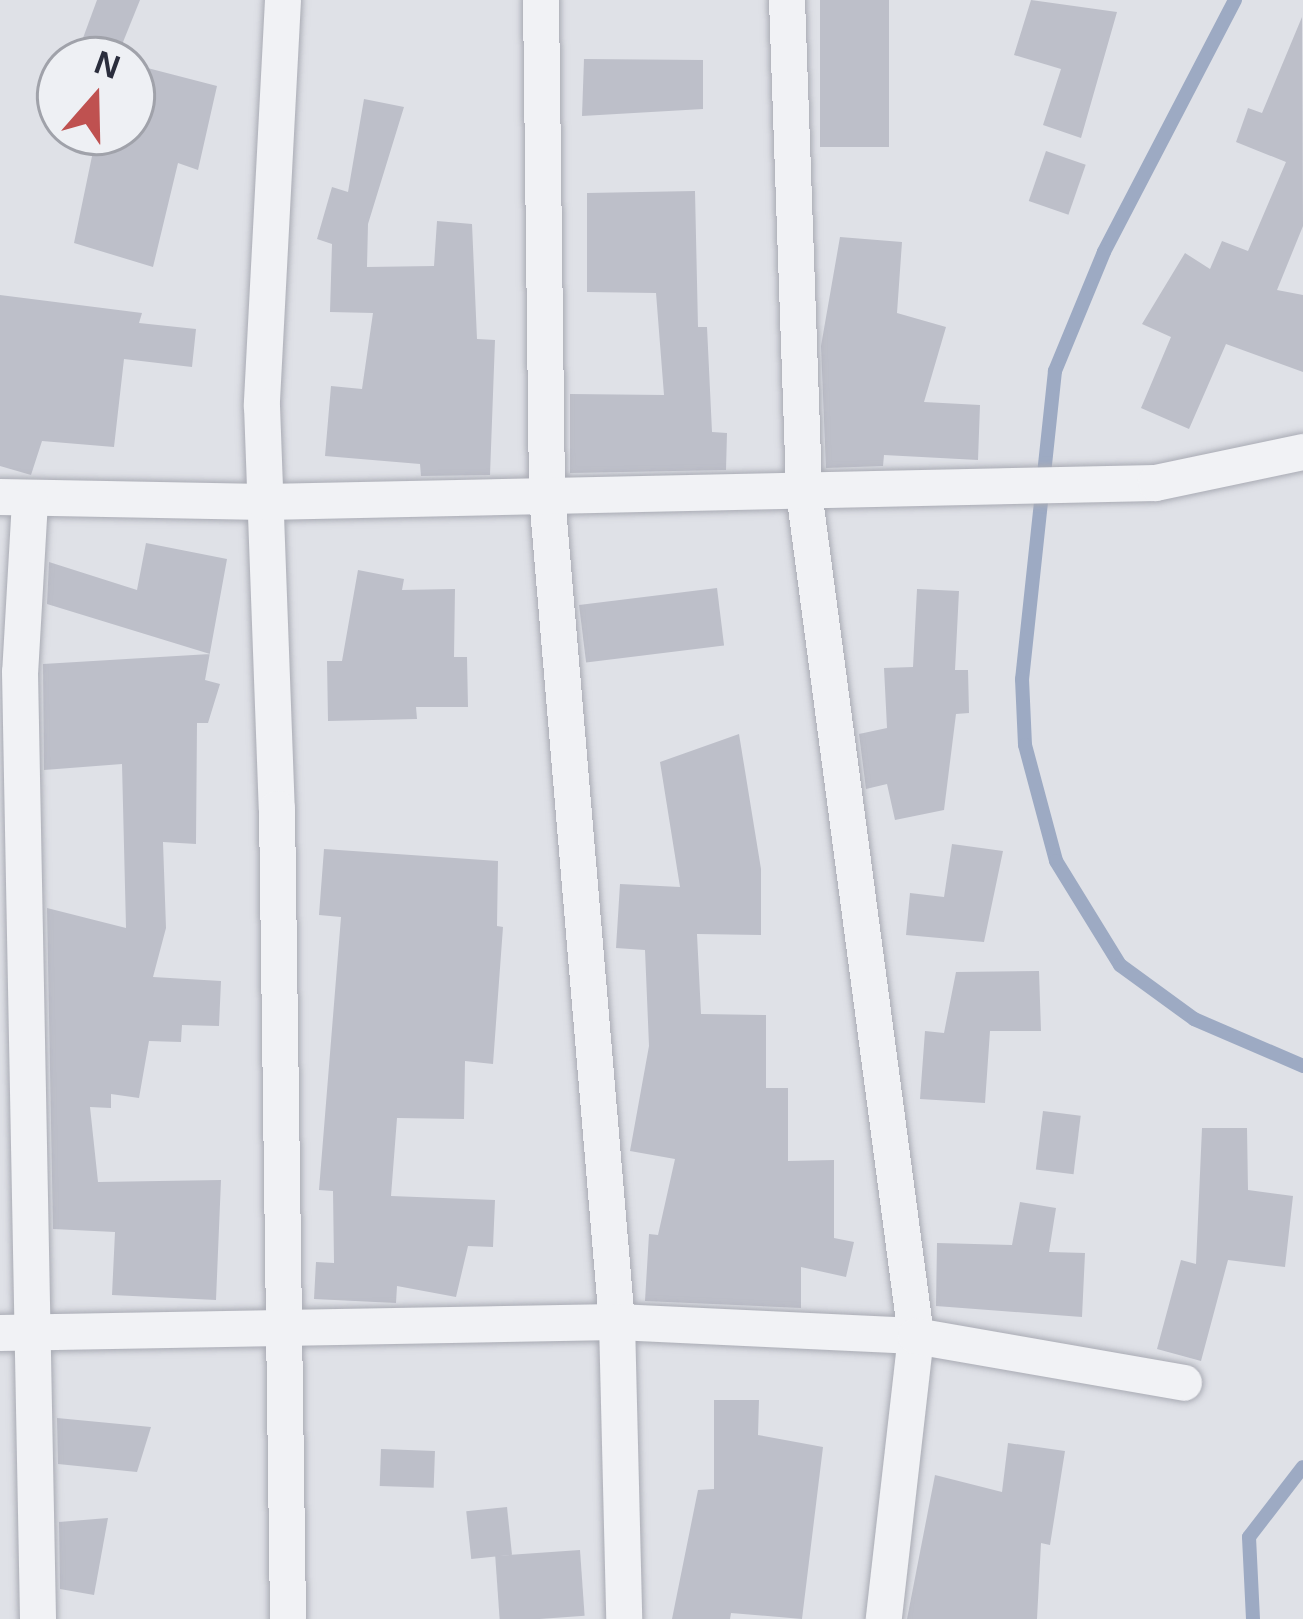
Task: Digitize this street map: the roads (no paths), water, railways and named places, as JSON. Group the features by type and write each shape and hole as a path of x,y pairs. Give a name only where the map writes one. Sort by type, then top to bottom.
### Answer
{"street":[{"path":"283,0 285,65 263,281 288,1619"},
{"path":"541,0 548,496 617,1322 624,1619"},
{"path":"787,0 804,492 916,1336 884,1619"},
{"path":"38,1619 17,1333 20,672 15,499 266,502 1156,483 1303,452"},
{"path":"17,1333 617,1322 916,1336 1184,1383"}],"waterway":[{"path":"1235,0 1104,252 1055,371 1022,679 1025,745 1056,861 1120,965 1194,1019 1303,1066"},
{"path":"1253,1619 1249,1537 1303,1467"}]}
